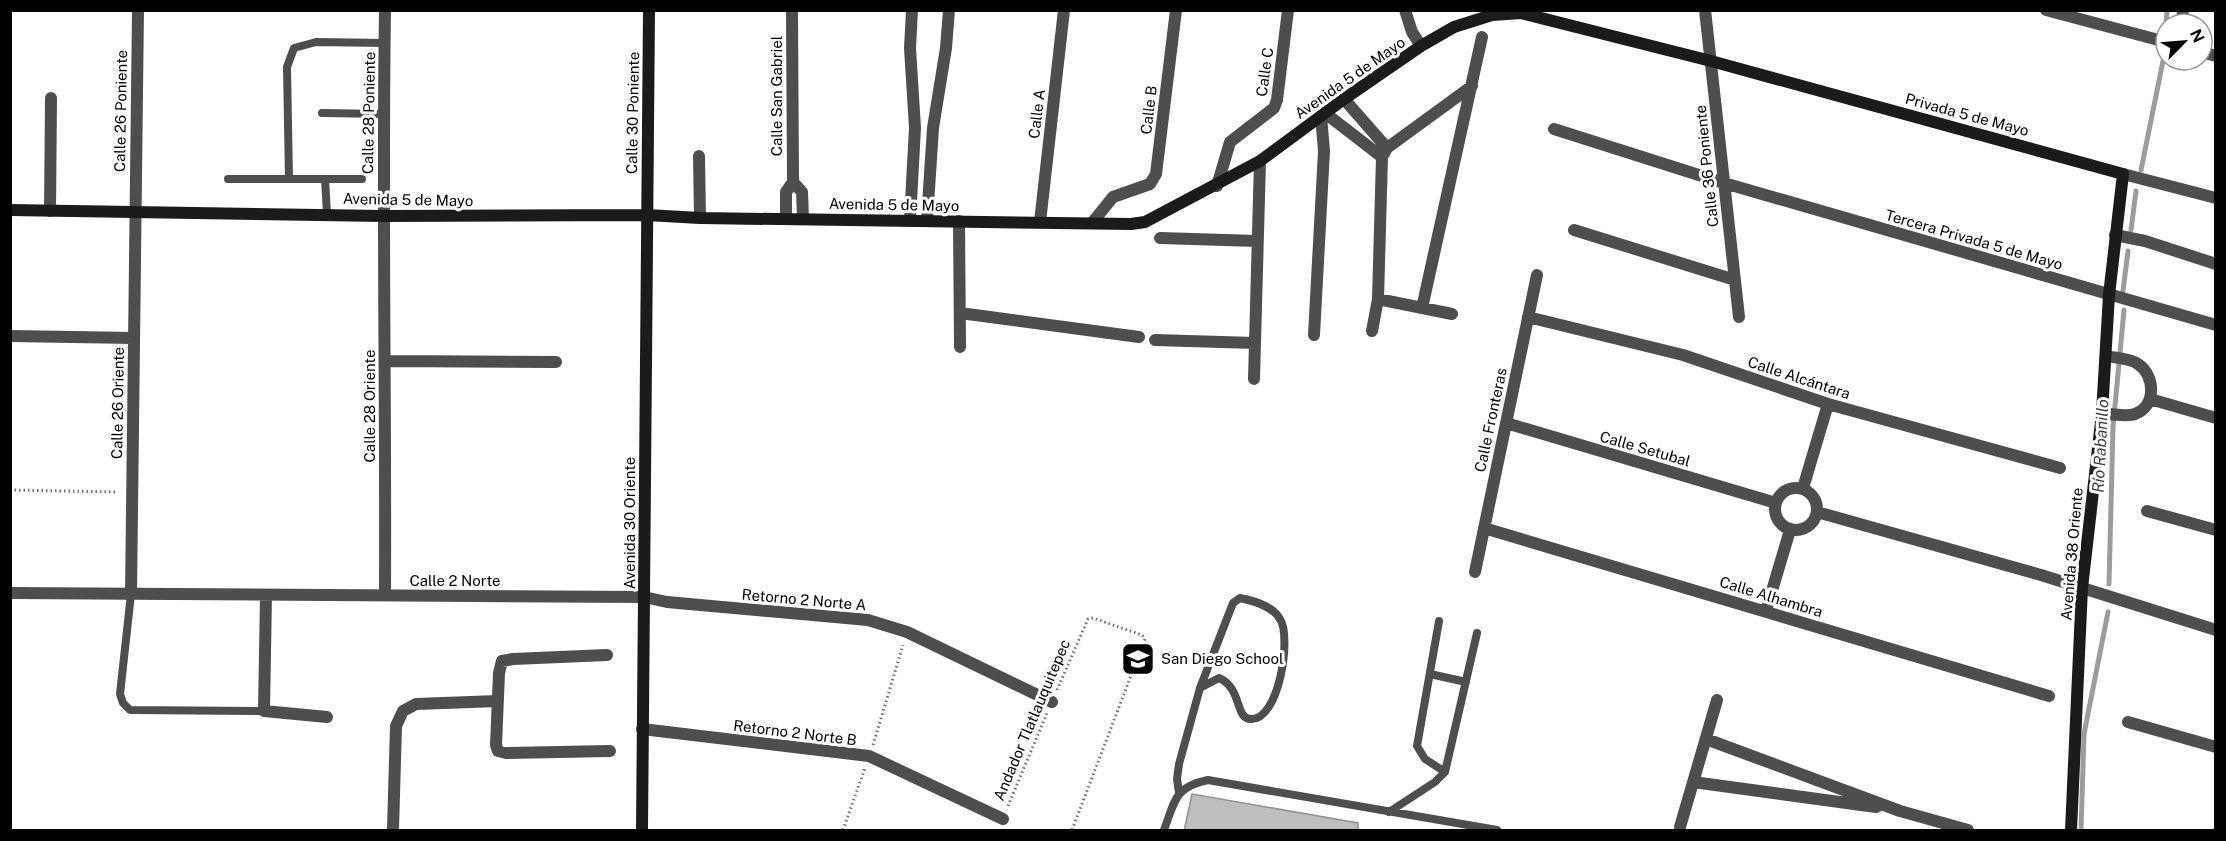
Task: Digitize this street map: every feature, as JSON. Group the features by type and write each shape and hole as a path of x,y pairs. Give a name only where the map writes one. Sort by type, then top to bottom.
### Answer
{"street":[{"name":"Calle 26 Poniente","path":"134,213 138,10"},
{"name":"Calle 28 Poniente","path":"383,216 385,10"},
{"name":"Calle 30 Poniente","path":"647,215 649,10"},
{"name":"Calle San Gabriel","path":"786,218 786,192 793,182 792,10"},
{"path":"910,220 915,128 910,48 912,10"},
{"path":"927,220 933,128 946,48 949,10"},
{"name":"Calle A","path":"1040,222 1065,10"},
{"name":"Calle B","path":"1092,223 1113,197 1150,184 1156,174 1176,10"},
{"name":"Calle C","path":"1216,186 1230,142 1274,108 1277,100 1288,10"},
{"path":"1405,10 1412,32 1421,46"},
{"name":"Calle 36 Poniente","path":"1705,10 1739,317"},
{"path":"2046,10 2154,39"},
{"name":"Avenida 5 de Mayo","path":"10,210 383,216 647,215 700,218 1145,222 1260,161 1421,46 1454,27 1492,15 1521,13 1711,61"},
{"path":"1422,308 1482,37"},
{"name":"Privada 5 de Mayo","path":"1711,61 2216,198"},
{"path":"1384,152 1472,86"},
{"path":"50,211 51,99"},
{"path":"1344,99 1384,152 1378,299 1372,331"},
{"path":"1323,115 1384,152"},
{"path":"1314,335 1324,151 1323,115"},
{"name":"Tercera Privada 5 de Mayo","path":"1554,129 1724,183 2216,325"},
{"path":"699,156 700,218"},
{"path":"1254,379 1260,161"},
{"name":"Avenida 38 Oriente","path":"2071,831 2082,588 2102,414 2109,295 2123,174"},
{"name":"Calle San Gabriel","path":"793,182 802,192 803,218"},
{"name":"Calle 26 Oriente","path":"131,594 134,213"},
{"name":"Avenida 30 Oriente","path":"642,831 647,215"},
{"name":"Calle 28 Oriente","path":"383,216 386,361 385,595"},
{"path":"960,221 960,347"},
{"path":"1574,230 1735,280"},
{"path":"2115,235 2145,241 2216,264"},
{"path":"1160,238 1257,241"},
{"name":"Calle Fronteras","path":"1475,572 1537,275"},
{"path":"1378,299 1452,314"},
{"path":"960,313 1139,337"},
{"name":"Calle Alcántara","path":"1528,317 1683,356 1828,404 2060,468"},
{"path":"10,336 134,338"},
{"path":"1155,340 1255,344"},
{"path":"2102,414 2133,415 2143,409 2150,399 2152,388 2150,378 2135,362 2106,356"},
{"path":"386,361 555,362"},
{"path":"2150,399 2216,418"},
{"path":"1803,488 1828,404"},
{"name":"Calle Setubal","path":"1506,423 1776,503"},
{"path":"1789,488 1803,488 1814,496 1818,509 1814,522 1803,530 1790,530 1779,522 1774,509 1778,496 1789,488"},
{"path":"2147,511 2216,530"},
{"path":"1817,512 2041,575 2216,630"},
{"name":"Calle Alhambra","path":"1484,528 2049,696"},
{"path":"1766,611 1790,530"},
{"name":"Calle 2 Norte","path":"10,593 644,597"},
{"path":"266,595 264,711 327,717"},
{"name":"Retorno 2 Norte A","path":"644,597 667,602 868,620 907,632 1052,702"},
{"path":"607,655 502,661 499,673 496,745 498,752 506,753 610,751"},
{"path":"1680,827 1717,700"},
{"path":"393,831 396,726 403,711 416,704 498,701"},
{"path":"2128,722 2216,747"},
{"name":"Retorno 2 Norte B","path":"642,729 869,756 1003,819"},
{"path":"1706,739 1900,811 1968,831"},
{"path":"1693,782 1900,811"}],"lane":[{"path":"289,179 287,67 294,48 316,42 385,44"},
{"path":"322,113 384,114"},
{"path":"228,179 362,179"},
{"path":"325,179 327,214"},
{"path":"131,594 120,694 123,703 130,710 264,711"},
{"path":"1179,793 1177,779 1179,764 1200,688 1233,603 1240,598 1254,601 1280,618 1285,637 1283,659 1274,702 1267,711 1253,720 1247,719 1241,714 1233,688 1219,678 1200,688"},
{"path":"1439,621 1417,746 1425,759 1445,772"},
{"path":"1389,812 1436,782 1445,772 1477,633"},
{"path":"1430,674 1466,682"},
{"path":"1164,831 1179,793 1190,784 1208,780 1497,831"}],"path":[{"path":"10,490 132,492"},
{"name":"Andador Tlatlauquitepec","path":"1003,819 1088,619 1093,618 1142,635 1145,639 1072,831"},
{"path":"843,831 907,632"}],"building":[{"path":"1192,794 1358,823 1358,831 1184,831"}],"waterway":[{"name":"Río Rabanillo","path":"2141,170 2161,72"},
{"name":"Río Rabanillo","path":"2131,230 2136,191"},
{"name":"Río Rabanillo","path":"2123,291 2128,251"},
{"name":"Río Rabanillo","path":"2109,584 2113,427 2124,310"},
{"name":"Río Rabanillo","path":"2081,830 2084,734 2108,612"}],"place":[{"name":"San Diego School","path":"1138,659"}]}
